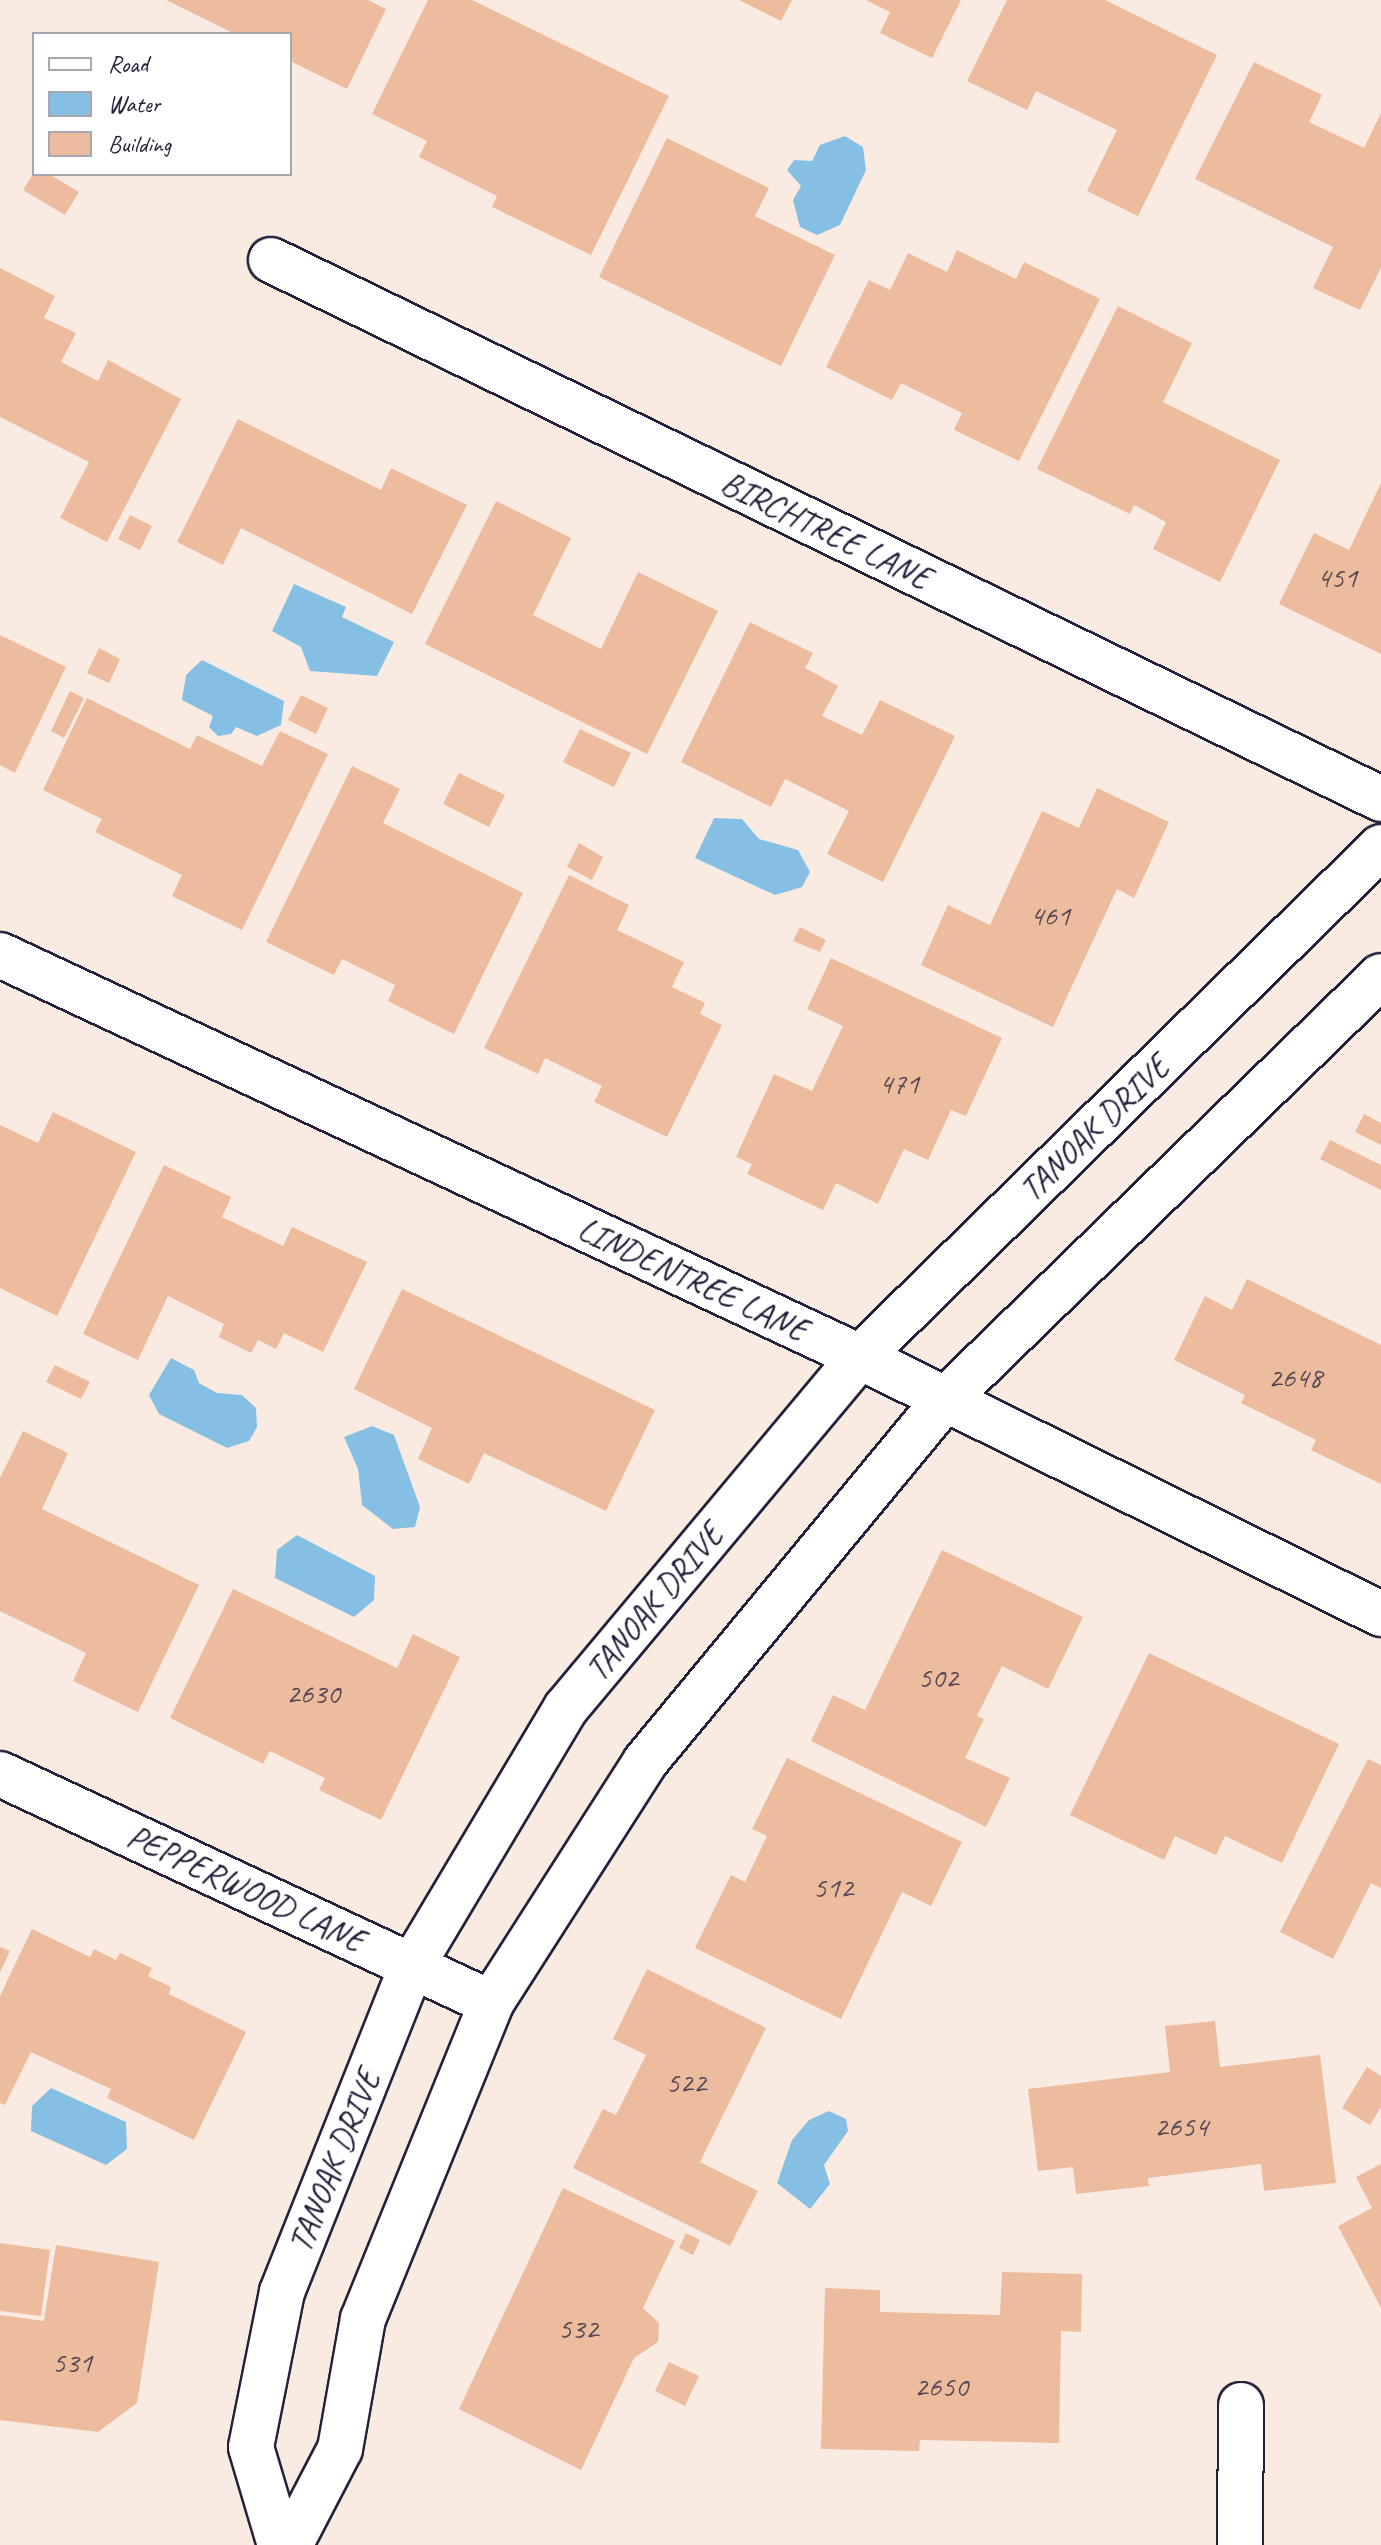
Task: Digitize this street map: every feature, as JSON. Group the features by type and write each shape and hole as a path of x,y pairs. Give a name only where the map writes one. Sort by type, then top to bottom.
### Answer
{"street":[{"name":"BIRCHTREE LANE","path":"271,260 1381,799"},
{"name":"TANOAK DRIVE","path":"280,2545 251,2447 282,2292 412,1966 566,1708 860,1357 1381,847"},
{"name":"LINDENTREE LANE","path":"0,955 860,1357 1381,1614"},
{"path":"290,2545 340,2449 363,2319 491,2003 645,1762 945,1400 1381,976"},
{"name":"PEPPERWOOD LANE","path":"0,1774 491,2003"},
{"path":"1240,2545 1241,2405"}],"water":[{"path":"845,136 863,147 866,170 840,225 817,235 800,227 793,200 801,186 787,170 794,160 812,161 820,145"},
{"path":"294,584 346,607 342,617 394,642 377,676 310,671 301,647 272,631"},
{"path":"202,660 284,701 281,725 257,736 236,727 231,734 218,736 209,727 213,716 182,700 186,675"},
{"path":"714,818 742,819 759,839 798,850 810,872 802,887 775,895 695,858"},
{"path":"171,1358 194,1370 199,1383 217,1393 242,1395 256,1408 257,1427 249,1441 227,1448 159,1414 149,1395"},
{"path":"372,1426 394,1435 420,1507 415,1527 393,1529 362,1505 358,1469 344,1437"},
{"path":"297,1535 375,1576 374,1600 354,1617 275,1578 277,1550"},
{"path":"51,2088 126,2122 127,2149 106,2165 31,2131 32,2106"},
{"path":"829,2111 846,2119 848,2131 824,2165 830,2184 810,2209 777,2183 792,2140 809,2120"}],"building":[{"path":"166,0 368,0 386,9 347,89 292,62 292,32 231,32"},
{"path":"428,0 472,0 669,96 591,255 492,207 497,196 419,157 427,141 372,114"},
{"path":"739,0 792,0 781,21"},
{"path":"866,0 961,0 932,58 880,33 890,12"},
{"path":"1007,0 1105,0 1217,55 1138,216 1087,191 1117,130 1036,91 1027,110 967,81"},
{"path":"1254,62 1322,95 1309,122 1364,148 1381,113 1381,268 1360,310 1313,288 1333,247 1195,179"},
{"path":"667,138 769,188 755,216 835,255 781,366 599,277"},
{"path":"32,176 52,176 79,192 65,215 23,190"},
{"path":"957,250 1016,279 1024,262 1100,299 1019,461 954,430 962,413 901,383 892,400 826,367 869,280 890,290 908,253 947,272"},
{"path":"0,268 55,296 44,318 76,333 61,362 98,381 108,360 181,399 107,542 60,518 89,462 0,417"},
{"path":"1118,306 1192,343 1163,402 1280,460 1220,582 1153,549 1166,522 1134,505 1130,514 1037,469"},
{"path":"238,419 381,490 391,468 467,505 412,614 241,528 223,565 177,542"},
{"path":"1381,483 1381,654 1279,604 1314,533 1349,550"},
{"path":"496,501 571,538 533,615 601,649 638,572 718,611 647,754 425,644"},
{"path":"130,515 152,526 140,550 118,539"},
{"path":"750,622 813,653 805,668 838,686 822,716 862,735 880,700 955,736 883,882 827,854 849,811 785,779 771,807 681,762"},
{"path":"0,635 66,667 15,773 0,765"},
{"path":"99,648 120,659 109,683 87,673"},
{"path":"70,691 84,698 64,738 51,731"},
{"path":"301,695 328,708 316,734 288,720"},
{"path":"87,698 190,749 197,735 262,766 280,731 328,754 242,930 172,896 182,875 95,832 102,819 43,790"},
{"path":"580,729 631,753 614,787 563,762"},
{"path":"352,766 400,789 383,823 523,893 454,1034 388,1001 395,985 342,959 334,975 266,942"},
{"path":"459,773 505,795 489,827 443,804"},
{"path":"1097,788 1169,822 1134,898 1117,889 1053,1027 921,965 948,905 990,925 1042,811 1079,828"},
{"path":"579,843 603,857 592,880 567,867"},
{"path":"569,875 629,905 617,930 684,962 672,987 705,1003 700,1014 722,1025 667,1137 594,1102 602,1086 545,1058 538,1074 484,1048"},
{"path":"800,927 826,940 820,952 793,941"},
{"path":"831,958 1002,1038 966,1116 951,1110 928,1160 904,1149 878,1204 836,1183 823,1210 747,1174 752,1164 736,1157 774,1074 812,1091 843,1026 807,1009"},
{"path":"53,1112 136,1152 57,1316 0,1288 0,1125 38,1143"},
{"path":"1364,1114 1381,1123 1381,1145 1355,1132"},
{"path":"1330,1140 1381,1165 1381,1190 1320,1159"},
{"path":"164,1165 231,1197 222,1217 283,1246 292,1227 367,1262 323,1352 284,1333 276,1349 258,1340 251,1353 219,1337 224,1324 168,1296 138,1360 83,1334"},
{"path":"1247,1279 1381,1345 1381,1484 1311,1450 1316,1440 1241,1403 1245,1395 1174,1360 1205,1296 1232,1310"},
{"path":"402,1289 655,1410 606,1511 484,1453 469,1484 418,1459 432,1428 354,1389"},
{"path":"55,1365 90,1382 81,1399 46,1382"},
{"path":"23,1431 68,1453 42,1509 199,1585 138,1712 73,1681 86,1653 0,1611 0,1478"},
{"path":"942,1550 1083,1617 1048,1689 1002,1666 977,1716 984,1719 965,1758 1010,1778 986,1827 811,1741 833,1695 865,1710"},
{"path":"233,1589 397,1668 413,1634 460,1657 381,1820 319,1790 325,1778 270,1751 263,1764 170,1718"},
{"path":"1149,1653 1339,1744 1282,1863 1225,1836 1216,1855 1175,1836 1164,1860 1070,1815"},
{"path":"787,1758 962,1842 931,1906 902,1892 841,2019 695,1948 731,1875 745,1882 767,1836 752,1829"},
{"path":"1368,1759 1381,1765 1381,1888 1371,1883 1333,1959 1280,1932"},
{"path":"32,1929 90,1957 94,1949 116,1960 120,1953 152,1968 148,1976 171,1987 169,1994 246,2032 194,2140 107,2098 111,2089 31,2052 5,2105 0,2103 0,1996"},
{"path":"0,1947 10,1951 0,1972"},
{"path":"647,1969 766,2028 700,2162 758,2191 730,2246 573,2168 603,2109 616,2115 646,2055 613,2039"},
{"path":"1215,2021 1220,2067 1320,2055 1336,2183 1264,2191 1261,2164 1148,2178 1149,2186 1076,2194 1073,2167 1038,2171 1028,2089 1170,2072 1165,2026"},
{"path":"1367,2067 1381,2076 1381,2107 1370,2125 1342,2108"},
{"path":"1381,2164 1381,2308 1338,2226 1372,2208 1356,2177"},
{"path":"563,2188 675,2241 643,2308 659,2323 658,2342 634,2358 581,2470 459,2409"},
{"path":"686,2233 700,2240 693,2255 679,2248"},
{"path":"0,2243 50,2250 41,2316 0,2311"},
{"path":"56,2245 159,2262 137,2403 98,2432 0,2420 0,2315 44,2321"},
{"path":"1002,2272 1082,2274 1081,2332 1061,2331 1059,2443 920,2440 919,2451 821,2449 825,2288 880,2290 880,2312 1000,2315"},
{"path":"669,2362 699,2376 685,2406 655,2391"}]}
